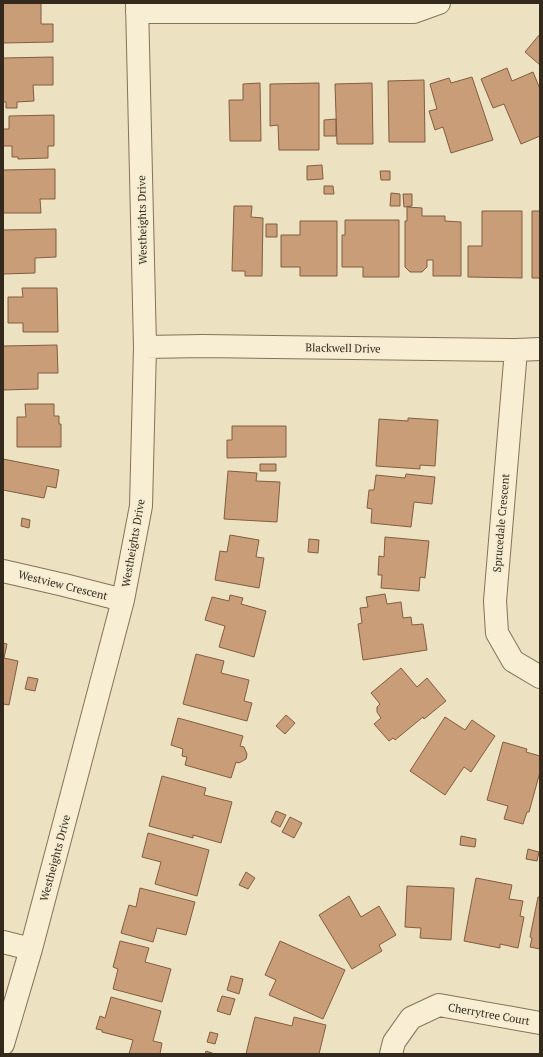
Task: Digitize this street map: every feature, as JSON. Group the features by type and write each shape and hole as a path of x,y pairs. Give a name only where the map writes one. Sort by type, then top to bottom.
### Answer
{"street":[{"path":"137,8 414,12 439,3"},
{"name":"Westheights Drive","path":"3,1044 31,949 123,600 141,506 145,347 137,8"},
{"name":"Blackwell Drive","path":"145,347 218,346 516,350 540,349"},
{"name":"Sprucedale Crescent","path":"516,350 495,601 496,627 497,633 513,661 540,678"},
{"name":"Westview Crescent","path":"3,571 64,584 123,600"},
{"path":"3,942 31,949"},
{"name":"Cherrytree Court","path":"391,1054 394,1042 411,1018 439,1004 540,1023"}],"building":[{"path":"3,3 41,3 41,24 53,24 53,42 3,43"},
{"path":"540,34 540,65 525,52"},
{"path":"53,57 53,85 33,85 34,101 17,102 17,108 6,108 6,102 3,102 3,58"},
{"path":"507,68 512,81 533,72 540,89 540,136 521,144 504,104 493,108 481,79"},
{"path":"472,77 493,140 451,153 443,127 435,130 429,111 437,109 430,84 449,78 451,83"},
{"path":"424,80 425,142 389,142 388,81"},
{"path":"260,83 261,141 230,141 229,100 243,100 243,84"},
{"path":"319,83 319,150 279,150 278,125 270,126 270,84"},
{"path":"372,83 373,144 337,144 335,84"},
{"path":"54,115 54,146 48,146 48,158 18,159 18,157 12,157 12,146 3,146 3,129 9,129 9,116"},
{"path":"336,119 336,136 324,136 324,120"},
{"path":"322,165 323,179 307,180 307,166"},
{"path":"55,169 55,199 40,199 41,213 3,213 3,170"},
{"path":"380,171 390,171 390,180 381,180"},
{"path":"324,186 333,186 334,194 324,194"},
{"path":"391,193 400,194 400,206 390,206"},
{"path":"403,194 412,194 412,206 404,207"},
{"path":"234,206 252,206 251,217 263,218 262,276 245,276 245,271 232,271"},
{"path":"407,207 422,208 422,216 445,216 445,221 461,222 461,276 433,276 433,260 427,260 427,267 422,272 410,272 405,267 405,221 407,221"},
{"path":"482,211 522,211 522,278 468,277 468,246 482,246"},
{"path":"532,211 540,211 540,278 532,278"},
{"path":"345,220 399,220 399,277 363,277 363,267 342,267 342,235 345,235"},
{"path":"300,221 337,221 337,276 300,276 300,267 281,267 281,235 300,235"},
{"path":"266,224 277,224 277,237 266,237"},
{"path":"56,229 56,257 35,258 35,273 3,274 3,230"},
{"path":"22,288 57,288 58,332 23,332 23,323 8,323 8,297 23,297"},
{"path":"57,345 58,373 38,373 38,389 3,390 3,346"},
{"path":"25,404 54,404 54,416 59,416 59,424 61,424 61,447 17,447 17,417 26,417"},
{"path":"408,418 438,420 435,466 420,465 420,469 376,466 379,419 408,421"},
{"path":"232,426 286,426 286,457 227,458 227,440 232,440"},
{"path":"3,459 59,470 56,488 47,486 44,498 3,490"},
{"path":"260,464 276,464 276,471 260,471"},
{"path":"228,471 257,473 256,481 280,482 277,522 224,519"},
{"path":"406,474 435,477 432,504 414,502 411,527 371,523 372,509 367,508 369,490 374,490 376,475 405,478"},
{"path":"22,518 30,520 29,528 21,526"},
{"path":"230,535 259,540 256,557 264,558 259,588 215,580 220,551 227,552"},
{"path":"385,537 429,541 425,578 420,577 419,591 381,588 382,575 378,575 379,556 384,557"},
{"path":"309,539 319,540 318,553 308,552"},
{"path":"385,594 387,604 401,602 403,618 411,617 412,625 423,624 427,650 363,660 358,624 362,623 360,608 368,607 366,597"},
{"path":"230,595 243,598 241,604 266,611 254,657 219,647 225,626 205,620 212,597 229,601"},
{"path":"3,643 7,644 4,658 18,661 9,705 3,704"},
{"path":"196,654 224,661 221,673 249,680 244,701 252,703 247,721 183,704"},
{"path":"401,668 417,687 427,678 446,701 424,719 423,717 395,740 393,738 389,741 374,724 381,718 377,712 377,707 380,704 371,693"},
{"path":"28,677 38,679 35,691 25,689"},
{"path":"286,715 295,723 285,734 276,726"},
{"path":"445,717 465,730 472,720 495,736 471,772 464,767 445,795 410,771"},
{"path":"178,718 243,736 240,746 244,747 247,754 246,759 239,763 236,762 231,778 185,765 187,757 182,756 183,749 171,745"},
{"path":"503,742 527,749 526,752 540,756 540,772 529,812 527,812 523,824 504,819 508,806 487,800"},
{"path":"162,776 206,788 204,795 232,802 221,843 193,835 193,838 149,826"},
{"path":"276,811 286,815 280,827 271,822"},
{"path":"290,817 302,823 294,838 282,832"},
{"path":"148,833 209,850 197,896 155,884 161,862 142,857"},
{"path":"461,836 476,839 475,847 460,845"},
{"path":"528,849 539,852 537,861 526,859"},
{"path":"246,872 255,878 248,889 239,885"},
{"path":"476,878 512,885 509,899 523,901 520,916 524,917 518,948 500,944 500,948 464,941"},
{"path":"407,886 454,888 451,940 420,938 421,928 405,927"},
{"path":"140,888 195,902 186,935 157,928 153,942 121,933 129,905 136,907"},
{"path":"349,896 361,917 379,906 396,935 379,945 382,951 352,969 319,915"},
{"path":"538,897 540,897 540,949 530,947 532,938 530,937"},
{"path":"120,941 149,948 145,962 171,969 162,1002 113,989 118,969 113,967"},
{"path":"280,941 345,970 323,1019 269,995 276,980 265,975"},
{"path":"231,976 243,979 239,994 227,990"},
{"path":"222,996 235,999 230,1015 217,1011"},
{"path":"111,997 161,1011 153,1041 162,1043 160,1054 129,1054 133,1040 96,1029 100,1016 105,1018"},
{"path":"255,1017 292,1026 294,1017 326,1025 319,1054 246,1054"},
{"path":"210,1032 218,1034 215,1044 207,1042"},
{"path":"206,1051 215,1054 205,1054"}]}
